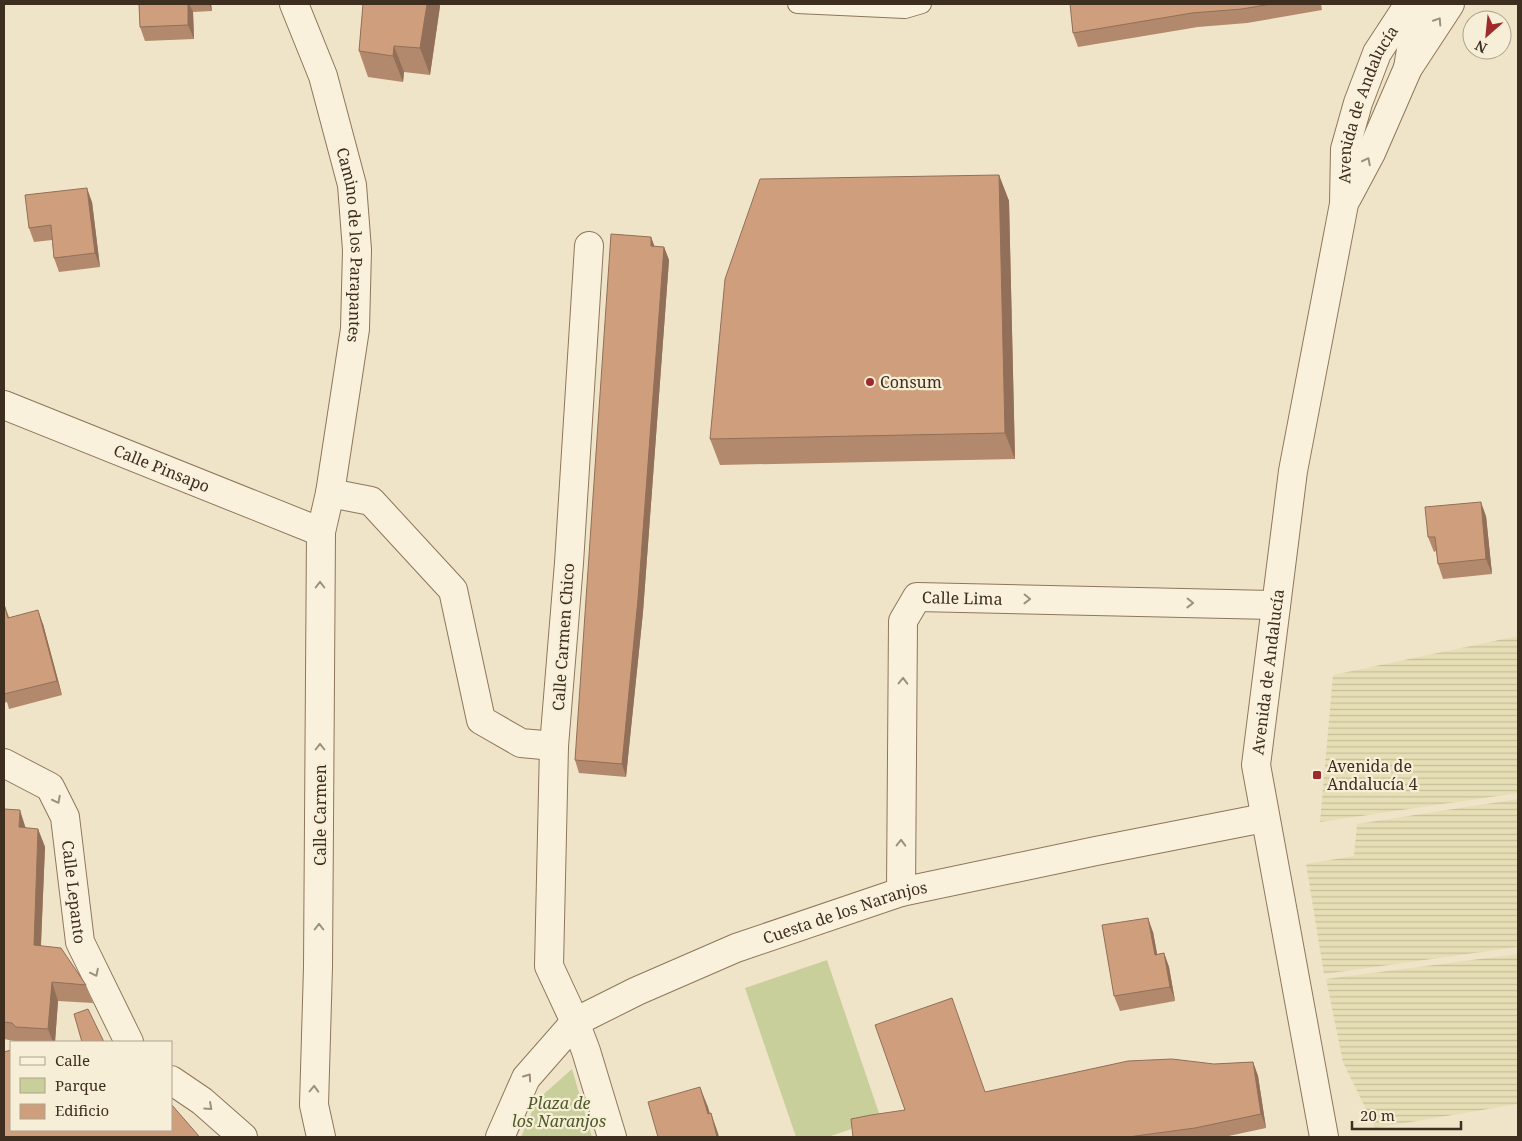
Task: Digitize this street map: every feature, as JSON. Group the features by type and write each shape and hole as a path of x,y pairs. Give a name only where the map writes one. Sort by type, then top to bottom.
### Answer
{"street":[{"name":"Camino de los Parapantes","path":"294,4 323,76 352,185 357,250 355,329 330,493"},
{"name":"Avenida de Andalucía","path":"1344,204 1371,153 1408,68 1450,4"},
{"name":"Avenida de Andalucía","path":"1408,68 1416,19 1411,5"},
{"name":"Avenida de Andalucía","path":"1324,1137 1264,818 1256,765 1293,471 1344,204 1345,149 1358,104 1377,53 1411,5"},
{"name":"Calle Carmen Chico","path":"589,246 554,746 548,966 575,1022 586,1051 612,1137"},
{"name":"Calle Pinsapo","path":"4,405 321,532"},
{"name":"Calle Carmen","path":"321,1137 314,1105 319,947 321,532 330,493"},
{"path":"330,493 371,501 453,590 481,720 521,743 554,746"},
{"name":"Calle Lima","path":"901,892 903,622 917,597 1276,605"},
{"name":"Calle Lepanto","path":"4,763 50,787 65,817 80,942 129,1041"},
{"name":"Cuesta de los Naranjos","path":"500,1137 526,1078 575,1022 637,991 736,948 901,892 1096,850 1264,818"},
{"path":"172,1081 202,1101 243,1137"}],"lane":[{"path":"797,4 905,9 922,4"}],"shaded area":[{"path":"1518,636 1518,793 1320,822 1333,675"},
{"path":"1518,799 1518,947 1324,974 1306,864 1354,856 1357,824"},
{"path":"1518,954 1518,1104 1375,1128 1343,1062 1326,979"}],"green space":[{"path":"827,960 881,1119 828,1137 796,1137 745,988"},
{"name":"Plaza de los Naranjos","path":"572,1069 592,1137 521,1137 537,1100"}],"building":[{"path":"139,4 188,4 188,25 140,27"},
{"path":"363,4 427,4 420,48 394,46 393,56 359,51"},
{"path":"1070,4 1271,4 1242,9 1192,13 1073,33"},
{"name":"Consum","path":"999,175 1005,433 710,439 725,279 760,179"},
{"path":"87,188 95,253 54,258 51,225 29,228 25,195"},
{"path":"611,234 651,237 651,246 664,247 638,599 622,764 575,760"},
{"path":"1481,502 1486,559 1438,564 1435,537 1428,537 1425,507"},
{"path":"4,604 8,618 38,610 57,681 4,694"},
{"path":"4,809 20,810 19,827 38,829 34,945 61,948 86,985 52,982 48,1029 16,1027 12,1023 4,1022"},
{"path":"1148,918 1155,955 1164,953 1170,987 1114,996 1102,925"},
{"path":"952,998 985,1092 1128,1061 1172,1059 1214,1064 1253,1062 1261,1114 1195,1128 1128,1137 853,1137 851,1119 905,1110 875,1025"},
{"path":"88,1009 104,1041 82,1041 74,1014"},
{"path":"10,1050 10,1131 172,1131 172,1105 199,1137 4,1137 4,1052"},
{"path":"700,1087 708,1114 711,1113 717,1137 658,1137 648,1102"}],"place":[{"name":"Consum","path":"870,382"},
{"name":"Avenida de Andalucía 4","path":"1317,775"}]}
